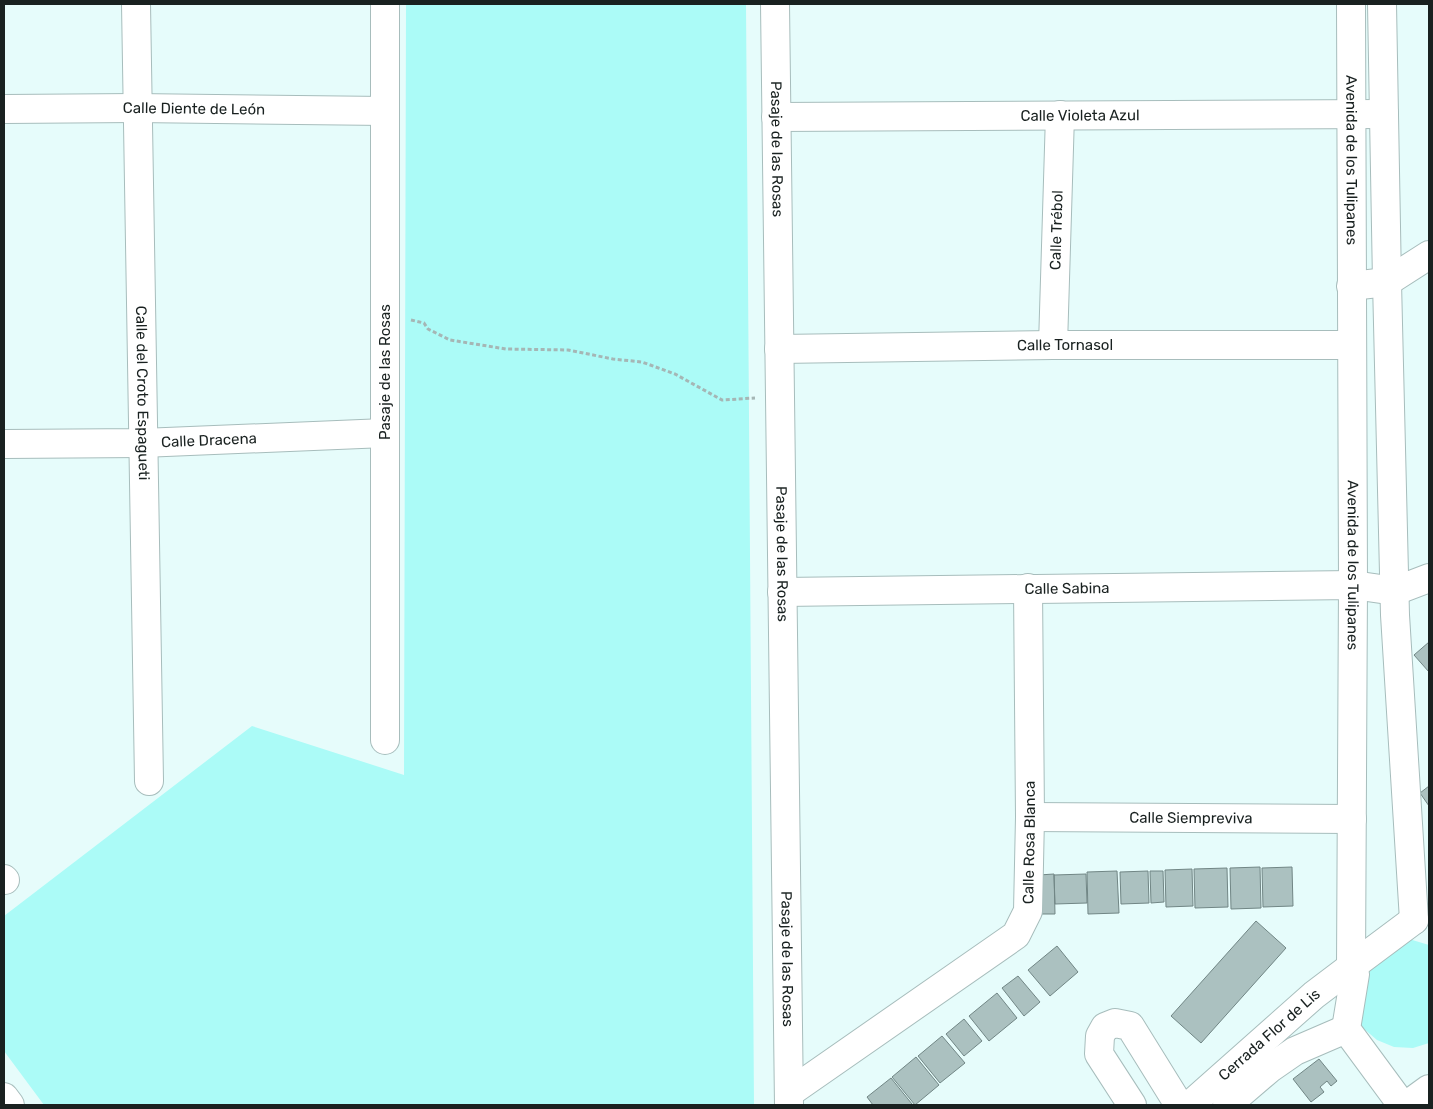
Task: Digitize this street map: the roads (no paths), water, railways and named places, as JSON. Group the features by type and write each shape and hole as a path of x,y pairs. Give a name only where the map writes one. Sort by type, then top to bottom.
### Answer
{"street":[{"name":"Calle del Croto Espagueti","path":"136,4 136,108 149,780"},
{"name":"Pasaje de las Rosas","path":"385,4 385,740"},
{"name":"Pasaje de las Rosas","path":"775,4 789,1099"},
{"name":"Avenida de los Tulipanes","path":"1346,1029 1355,974 1351,967 1353,585 1351,4"},
{"path":"1382,4 1386,282 1395,591 1422,923"},
{"name":"Calle Diente de León","path":"4,109 136,108 385,111"},
{"name":"Calle Violeta Azul","path":"776,117 1384,114"},
{"name":"Calle Trébol","path":"1053,345 1060,115"},
{"path":"1351,286 1386,282 1429,255"},
{"name":"Calle Tornasol","path":"779,349 1053,345 1351,345"},
{"name":"Calle Dracena","path":"4,444 142,443 385,433"},
{"path":"1395,591 1429,578"},
{"name":"Calle Sabina","path":"782,592 1353,585 1395,591"},
{"name":"Calle Rosa Blanca","path":"789,1099 1016,935 1028,911 1030,817 1028,588"},
{"name":"Calle Siempreviva","path":"1030,817 1352,819"},
{"name":"Cerrada Flor de Lis","path":"1190,1105 1314,995 1351,967 1422,923"},
{"path":"1132,1105 1099,1054 1100,1036 1105,1027 1115,1022 1130,1026 1179,1105"},
{"path":"1346,1029 1402,1105"},
{"name":"Cerrada Flor de Lis","path":"1227,1105 1269,1069 1295,1051 1346,1029"},
{"path":"1407,1105 1429,1089"},
{"path":"4,1097 10,1105"}]}
